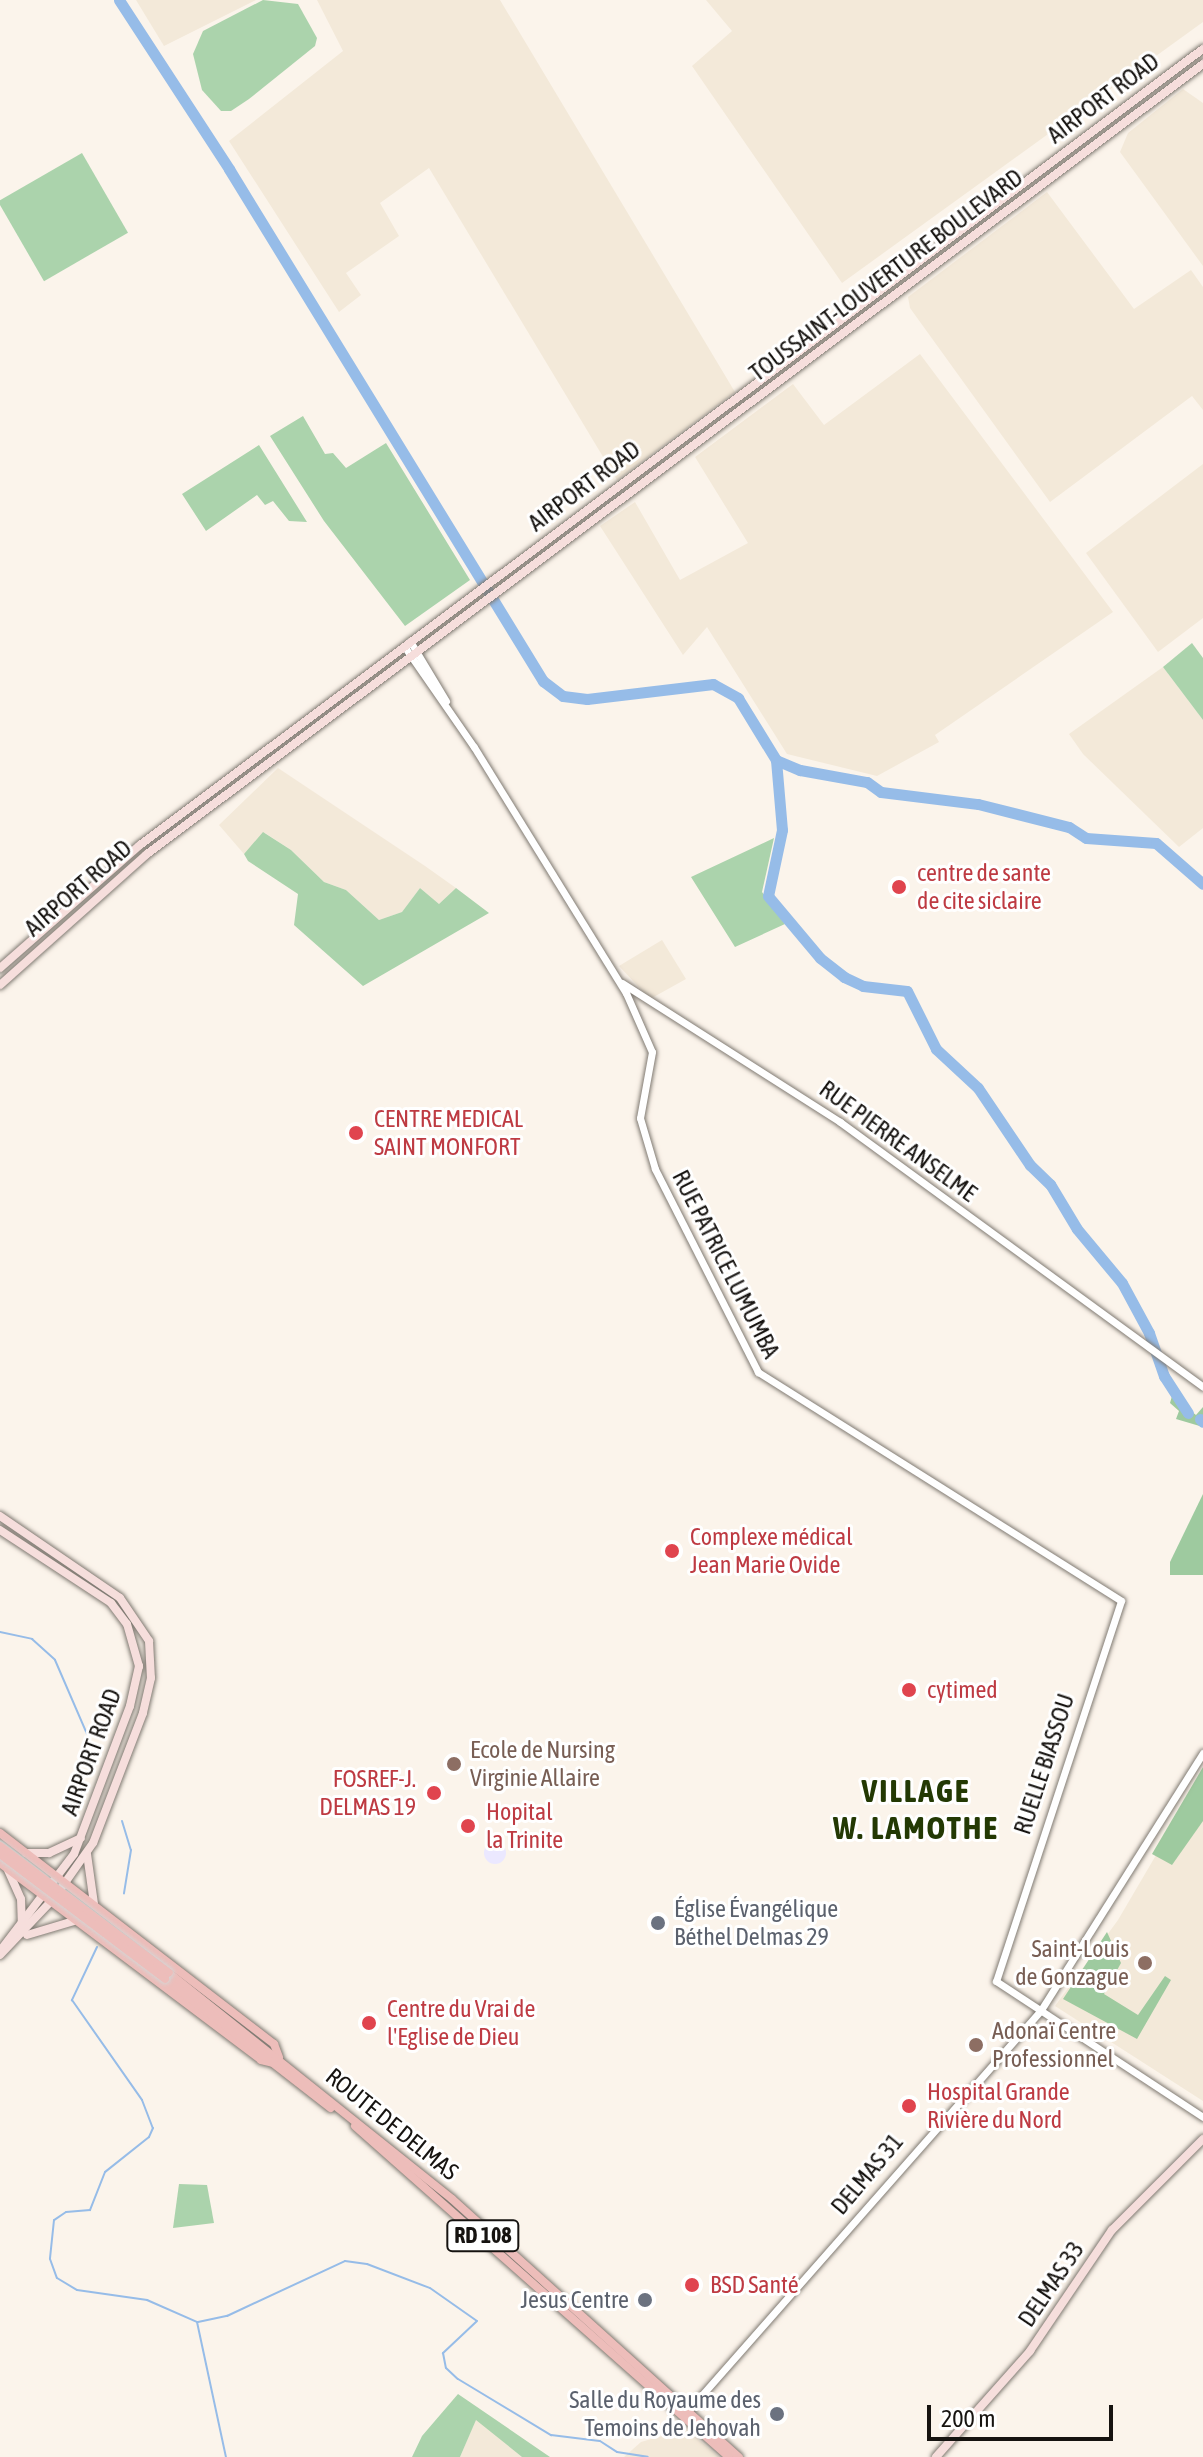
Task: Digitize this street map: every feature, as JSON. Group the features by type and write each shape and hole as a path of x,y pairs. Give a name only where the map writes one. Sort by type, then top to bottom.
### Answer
{"main road":[{"name":"AIRPORT ROAD","path":"0,968 140,845 1203,49"},
{"name":"AIRPORT ROAD","path":"0,985 147,854 1203,64"},
{"path":"140,845 147,854"},
{"name":"AIRPORT ROAD","path":"0,1516 120,1598 136,1615 149,1641 151,1678 143,1713 87,1854 46,1899"},
{"name":"AIRPORT ROAD","path":"0,1530 111,1603 135,1642 136,1687 64,1880"},
{"path":"0,1833 274,2044 278,2061 261,2060 4,1866"},
{"path":"25,1853 49,1853 81,1838"},
{"name":"ROUTE DE DELMAS","path":"0,1846 468,2213 729,2457"},
{"name":"ROUTE DE DELMAS","path":"0,1854 167,1976"},
{"path":"87,1854 94,1904"},
{"path":"4,1866 21,1899 22,1923"},
{"path":"0,1953 22,1923 46,1899"},
{"path":"18,1942 46,1899"},
{"path":"0,1953 44,1927 77,1920"},
{"name":"DELMAS 33","path":"936,2457 1030,2351 1112,2230 1203,2139"},
{"name":"ROUTE DE DELMAS","path":"686,2414 739,2457"}],"street":[{"name":"RUE PATRICE LUMUMBA","path":"407,644 620,982 652,1052 640,1118 655,1169 758,1372 1121,1601"},
{"name":"RUE PIERRE ANSELME","path":"620,982 829,1115 1203,1387"},
{"name":"RUELLE BIASSOU","path":"1041,2010 995,1978 1121,1601"},
{"name":"DELMAS 31","path":"686,2414 1041,2010 1203,1753"},
{"path":"1041,2010 1203,2117"}],"shaded area":[{"path":"136,0 256,0 164,46"},
{"path":"317,0 500,0 735,392 617,480 429,168 380,203 399,236 346,273 361,295 339,312 229,141 343,51"},
{"path":"706,0 1203,0 1203,22 842,283 692,66 732,31"},
{"path":"1183,89 1203,103 1203,266 1120,152 1128,133"},
{"path":"1047,192 1134,309 1191,270 1203,287 1203,410 1192,396 1050,502 910,308 908,297"},
{"path":"920,354 1113,612 935,735 939,742 877,776 787,754 707,627 683,655 600,526 635,502 680,580 748,543 695,457 793,384 824,425"},
{"path":"1203,464 1203,618 1158,652 1086,553"},
{"path":"1163,667 1203,720 1203,828 1179,847 1083,754 1069,734"},
{"path":"278,768 456,888 439,904 420,888 402,912 379,920 346,890 324,882 291,850 265,833 244,854 219,825"},
{"path":"662,940 686,979 650,999 619,966"},
{"name":"Saint-Louis de Gonzague","path":"1203,1775 1203,2101 1055,2006 1118,1920"},
{"path":"491,1842 499,1842 506,1853 499,1864 491,1864 484,1857 484,1849"},
{"path":"476,2419 522,2457 460,2457"},
{"path":"686,2429 719,2457 624,2457 641,2442"}],"green space":[{"path":"263,0 298,4 317,38 315,46 249,99 231,111 221,111 202,90 193,54 203,31"},
{"path":"82,153 128,233 44,281 0,200"},
{"path":"303,416 325,454 333,453 346,468 386,443 470,580 405,626 324,521 270,436"},
{"path":"259,445 307,522 289,521 273,501 265,505 257,495 206,531 182,494"},
{"path":"1192,643 1203,658 1203,720 1163,667"},
{"path":"263,832 291,850 324,882 346,890 379,920 402,912 420,888 439,904 456,888 489,913 363,986 294,925 298,894 248,861 244,854"},
{"path":"774,838 762,892 785,924 735,947 691,877"},
{"path":"1172,1396 1196,1415 1203,1407 1203,1427 1176,1419 1179,1411 1170,1403"},
{"path":"1203,1494 1203,1575 1170,1575 1170,1562"},
{"path":"1203,1767 1203,1821 1172,1865 1152,1854"},
{"path":"1107,1932 1121,1963 1104,1994 1138,2015 1165,1976 1171,1980 1137,2039 1063,1999"},
{"path":"179,2184 207,2185 214,2223 173,2228"},
{"path":"458,2394 550,2457 522,2457 476,2420 460,2457 412,2457 422,2436"}],"waterway":[{"path":"119,0 229,169 543,681 563,696 587,699 713,684 738,698 776,760 800,770 867,782 881,792 978,804 1069,827 1086,838 1156,843 1203,884"},
{"path":"776,760 782,830 768,896 820,958 844,977 863,986 907,991 936,1049 978,1088 1030,1165 1050,1184 1077,1229 1122,1283 1149,1333 1164,1376 1188,1413"},
{"path":"1200,1419 1203,1422"},
{"path":"0,1632 32,1639 55,1660 87,1734"},
{"path":"122,1821 131,1850 124,1893"},
{"path":"97,1947 72,2000 142,2100 153,2128 149,2137 105,2172 90,2210 66,2212 54,2220 50,2259 57,2278 77,2290 147,2300 197,2322 226,2457"},
{"path":"198,2322 227,2316 345,2261 367,2264 430,2288 477,2321 443,2353 446,2368 458,2379 551,2435 600,2441 617,2452 648,2457"}],"place":[{"name":"centre de sante de cite siclaire","path":"899,887"},
{"name":"CENTRE MEDICAL SAINT MONFORT","path":"356,1133"},
{"name":"Complexe médical Jean Marie Ovide","path":"672,1551"},
{"name":"cytimed","path":"909,1690"},
{"name":"Ecole de Nursing Virginie Allaire","path":"454,1764"},
{"name":"FOSREF-J. DELMAS 19","path":"434,1793"},
{"name":"Hopital la Trinite","path":"468,1826"},
{"name":"Église Évangélique Béthel Delmas 29","path":"658,1923"},
{"name":"Saint-Louis de Gonzague","path":"1145,1963"},
{"name":"Centre du Vrai de l'Eglise de Dieu","path":"369,2023"},
{"name":"Adonaï Centre Professionnel","path":"976,2045"},
{"name":"Hospital Grande Rivière du Nord","path":"909,2106"},
{"name":"BSD Santé","path":"692,2285"},
{"name":"Jesus Centre","path":"645,2300"},
{"name":"Salle du Royaume des Temoins de Jehovah","path":"777,2414"}],"district":[{"name":"VILLAGE W. LAMOTHE","path":"916,1810"}]}
